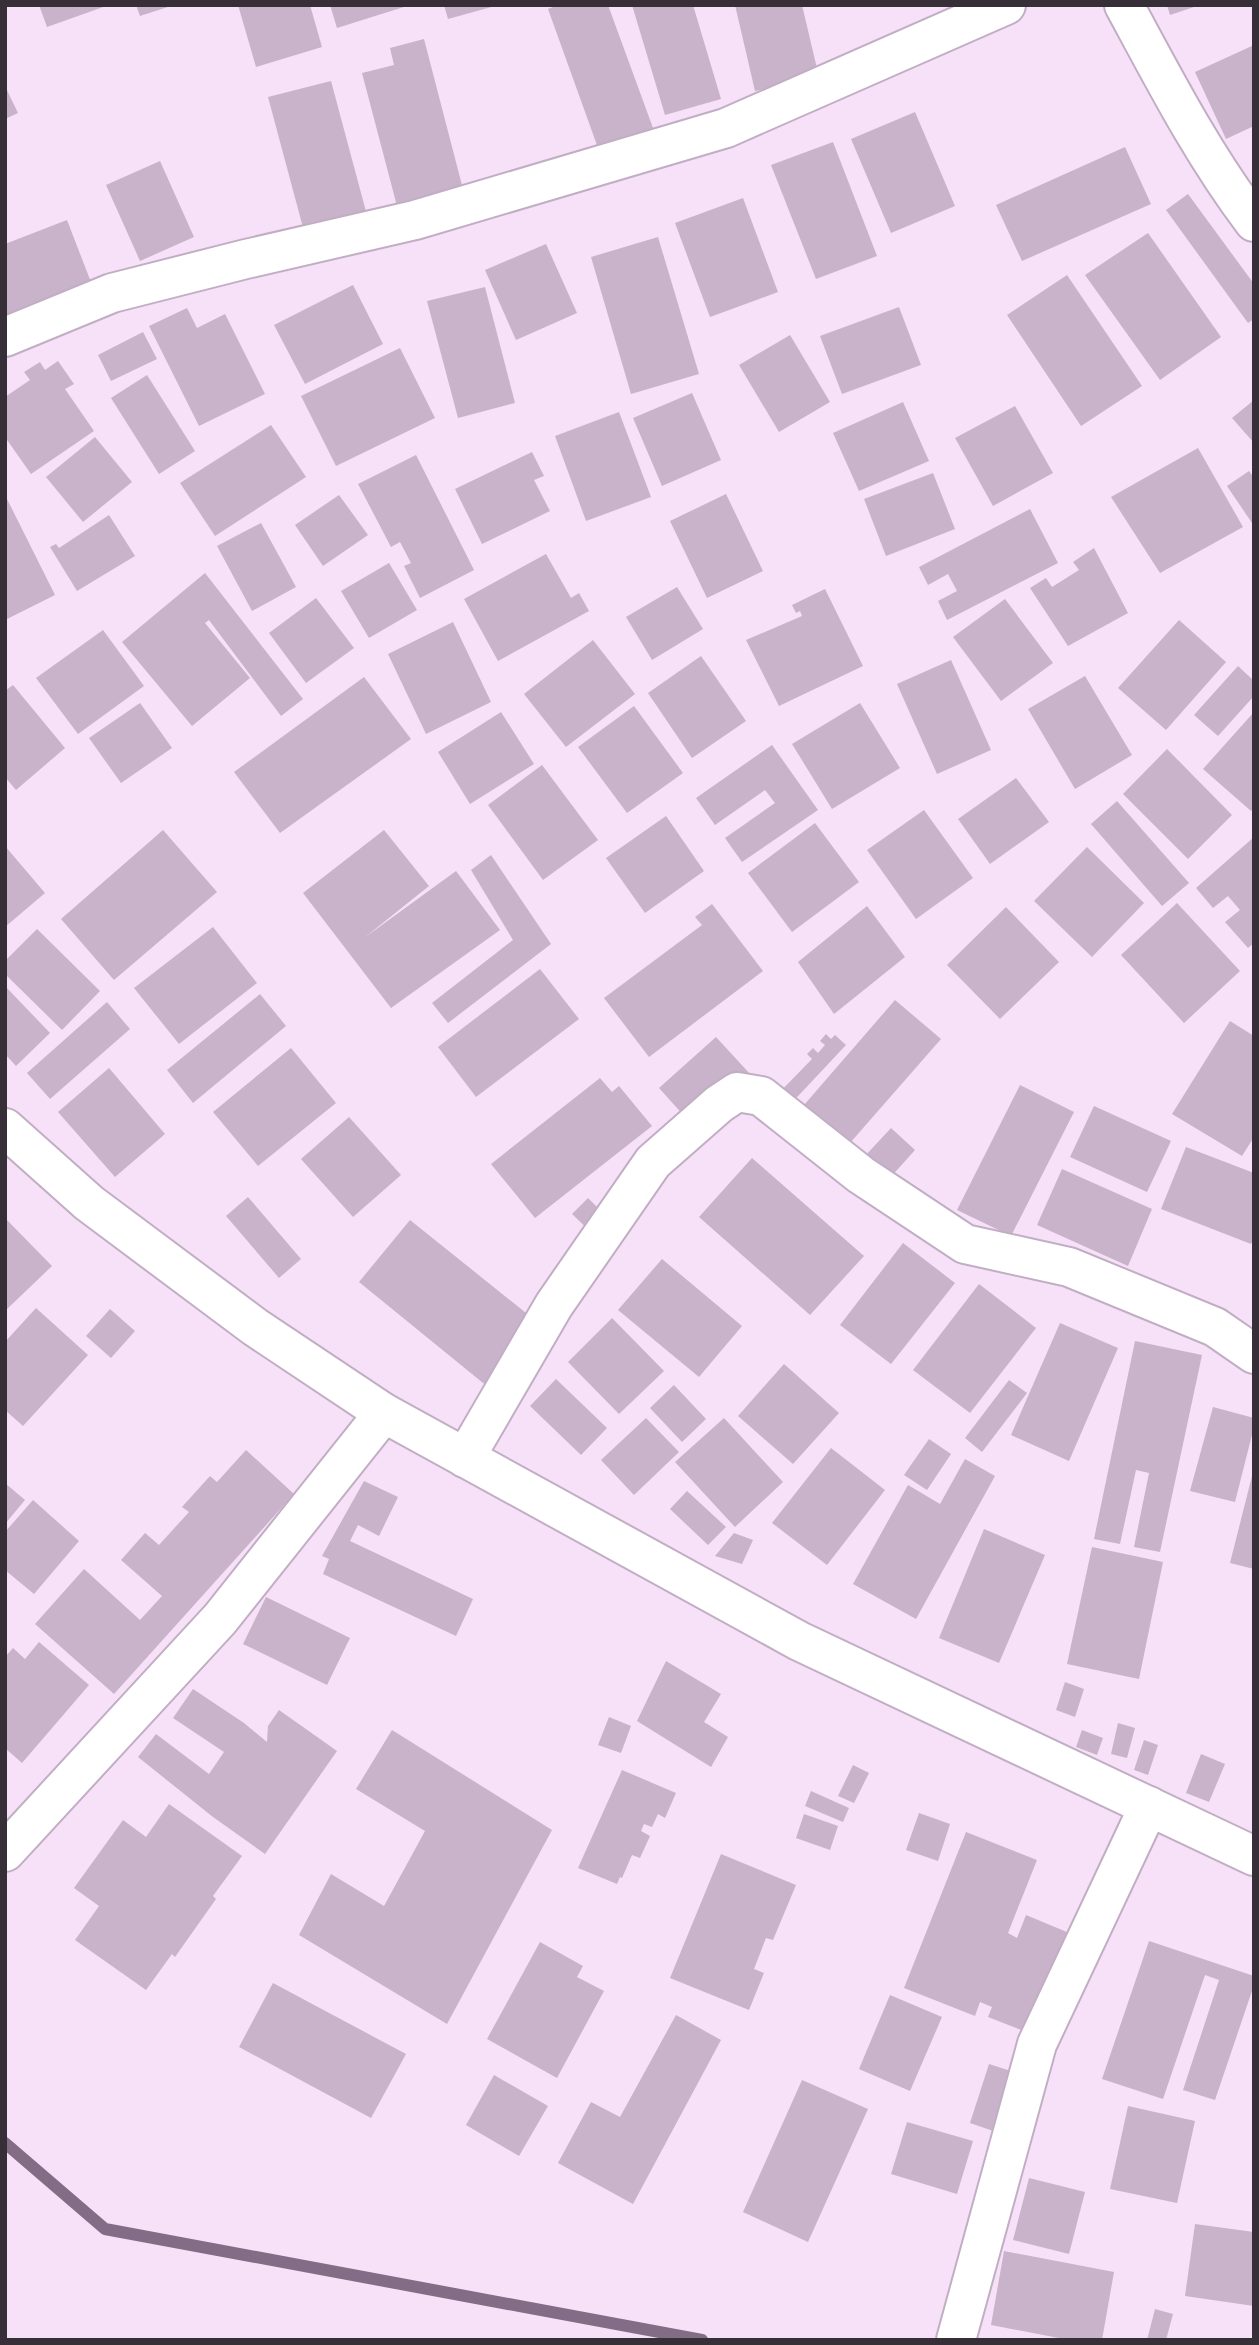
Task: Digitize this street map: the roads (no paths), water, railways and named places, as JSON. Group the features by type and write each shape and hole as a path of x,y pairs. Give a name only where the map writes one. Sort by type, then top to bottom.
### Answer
{"street":[{"path":"5,337 112,293 246,258 415,219 726,128 1006,5"},
{"path":"1124,5 1186,117 1233,194 1254,222"},
{"path":"466,1458 554,1305 653,1162 719,1104 737,1093 761,1096 862,1175 965,1244 1069,1267 1215,1327 1254,1354"},
{"path":"5,1128 89,1203 255,1327 384,1413 799,1641 1254,1856"},
{"path":"5,1852 220,1619 384,1413"},
{"path":"956,2340 1037,2044 1149,1805"}],"waterway":[{"path":"5,2143 105,2229 702,2340"}]}
